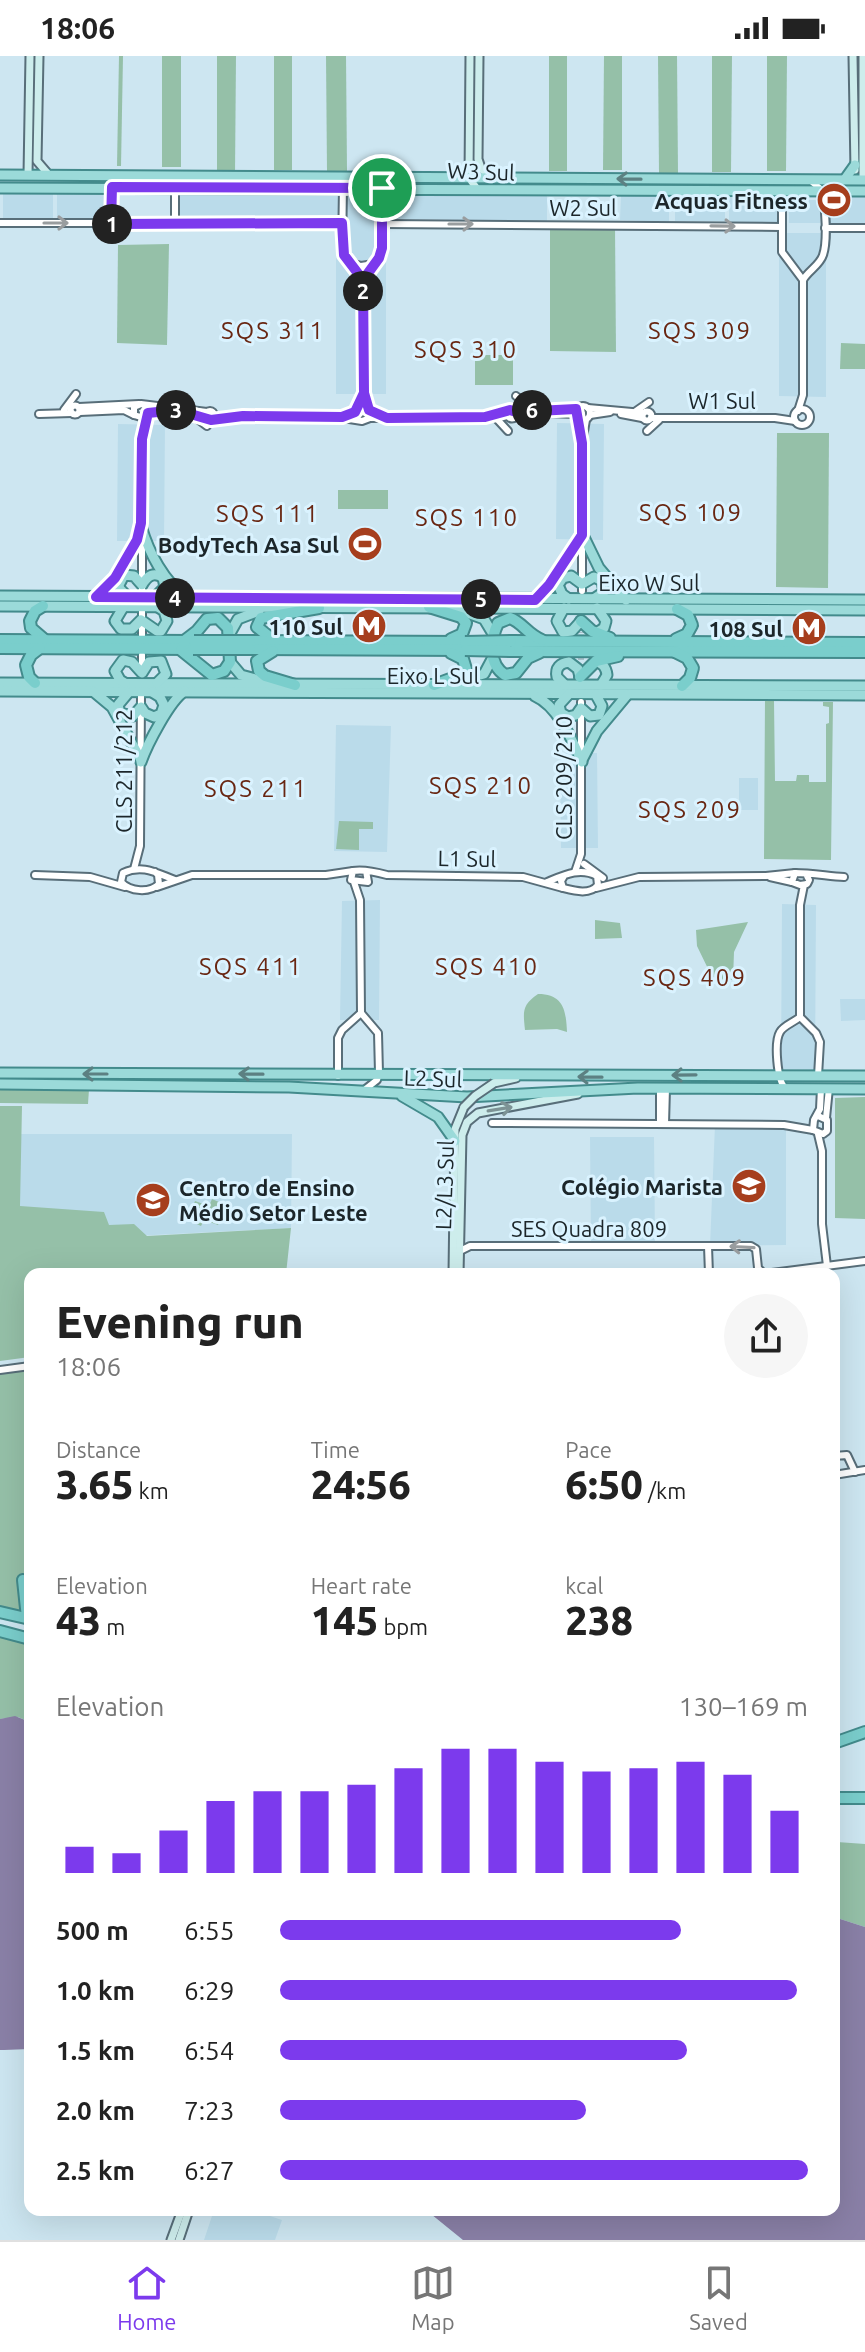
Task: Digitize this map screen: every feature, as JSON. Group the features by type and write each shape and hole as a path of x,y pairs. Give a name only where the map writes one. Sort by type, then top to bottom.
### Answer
{"highway":[{"path":"42,644 30,621 35,611 43,606"},
{"path":"429,607 461,617 466,623 462,634 443,646"},
{"path":"276,645 259,632 257,622 261,618 319,608"},
{"path":"672,646 687,634 692,625 688,615 677,609"},
{"path":"215,617 225,623 229,635 230,662 224,671 212,675 188,645 207,619 215,617"},
{"path":"510,618 518,621 545,646 511,675 500,672 492,659 493,634 498,623 510,618"},
{"path":"581,622 596,633 633,647"},
{"path":"0,640 42,644 633,647 865,643"},
{"path":"0,648 42,644"},
{"path":"35,683 29,677 26,665 42,644"},
{"path":"276,645 259,658 256,666 265,676 295,685"},
{"path":"434,685 458,676 466,669 463,659 443,646"},
{"path":"672,646 865,652"},
{"path":"672,646 687,658 693,668 690,678 682,686"},
{"path":"580,678 596,661 633,647"},
{"path":"23,1580 24,1588"},
{"path":"0,1612 24,1618"},
{"path":"0,1631 24,1637"},
{"path":"840,1742 865,1732"},
{"path":"840,1798 865,1798"}],"main road":[{"path":"30,56 38,117 37,161 51,176"},
{"path":"39,56 28,117 28,163 24,175 40,187"},
{"path":"470,56 479,163 490,178"},
{"path":"474,83 479,56"},
{"path":"853,56 859,86"},
{"path":"860,183 859,86 863,56"},
{"path":"28,117 38,117"},
{"path":"859,118 855,165 860,183"},
{"path":"474,119 467,174 478,191"},
{"name":"W3 Sul","path":"0,188 175,188 467,174 490,178 733,186 782,192 823,192 860,183"},
{"name":"W3 Sul","path":"0,175 143,176 478,191 733,186 804,179 860,183"},
{"path":"143,176 144,188"},
{"path":"96,597 121,569 137,540 141,524"},
{"path":"141,524 150,550 171,585 187,598"},
{"path":"582,534 599,568 626,600"},
{"path":"535,600 549,585 582,534"},
{"path":"129,574 142,588 149,576 159,575 165,587 156,602 167,616 165,626 161,631 152,630 142,615 132,629 121,629 115,621 127,602 120,589 121,578 129,574"},
{"path":"581,622 572,631 563,632 557,621 567,604 559,590 559,582 571,576 582,588 594,577 605,584 604,592 594,604 606,621 604,628 596,633"},
{"name":"Eixo W Sul","path":"0,596 96,597 127,602"},
{"name":"Eixo W Sul","path":"156,602 187,598 535,600 567,604"},
{"name":"Eixo W Sul","path":"594,604 626,600 865,600"},
{"name":"Eixo W Sul","path":"0,606 127,602 319,608 594,604 677,609 865,610"},
{"path":"229,635 238,619 279,607"},
{"path":"447,607 484,619 493,634"},
{"path":"447,685 479,677 488,670 492,659"},
{"path":"161,661 166,674 154,688 163,701 158,716 149,716 141,707 133,716 120,713 119,700 127,688 116,675 119,662 132,662 142,676 149,662 161,661"},
{"path":"580,678 569,662 560,665 557,677 567,690 560,701 561,713 572,717 581,705 590,716 599,715 602,706 598,690 607,670 596,661"},
{"path":"230,662 241,675 282,685"},
{"name":"Eixo L Sul","path":"0,683 127,688 447,685 567,690 682,686 865,686"},
{"name":"Eixo L Sul","path":"0,691 94,692 127,688"},
{"name":"Eixo L Sul","path":"154,688 185,691 528,694 567,690"},
{"name":"Eixo L Sul","path":"598,690 628,694 865,695"},
{"path":"141,761 176,699 185,691"},
{"path":"94,692 112,707 141,761"},
{"path":"528,694 539,697 553,710 582,761"},
{"path":"582,761 597,731 628,694"},
{"name":"L2 Sul","path":"0,1073 853,1076 856,1082 863,1084"},
{"path":"130,1074 134,1079 131,1085"},
{"path":"146,1086 142,1080 147,1074"},
{"path":"289,1087 293,1082 291,1075"},
{"path":"305,1076 301,1080 305,1088"},
{"name":"L2/L3 Sul","path":"453,1268 456,1122 464,1107 494,1083 534,1076"},
{"path":"731,1088 732,1076"},
{"name":"L2 Sul","path":"0,1084 289,1087 479,1097 663,1088 825,1088 863,1084"},
{"name":"L2/L3 Sul","path":"459,1268 461,1144 467,1122 478,1113 581,1093"},
{"path":"399,1095 438,1117 455,1141"},
{"path":"171,2240 180,2216"},
{"path":"179,2240 187,2216"}],"street":[{"path":"370,413 364,393 363,280 382,248 382,188 375,177"},
{"path":"803,280 823,256 825,228 823,192 818,185 804,179"},
{"path":"111,224 112,187"},
{"path":"343,187 342,251 363,280"},
{"path":"175,188 175,223"},
{"path":"782,192 782,252 803,280 803,395 793,418 795,421 810,422 803,395"},
{"path":"0,223 342,223"},
{"name":"W2 Sul","path":"383,224 782,227"},
{"path":"825,228 865,228"},
{"path":"349,263 361,266 374,264"},
{"path":"793,266 813,266"},
{"path":"356,413 364,393"},
{"path":"72,410 77,394 72,410"},
{"path":"516,396 533,410"},
{"path":"640,414 649,402"},
{"path":"142,439 133,410 166,405 214,415"},
{"path":"72,410 124,410 136,416"},
{"path":"39,414 72,410 165,410 192,415 342,417 370,413 387,418 613,412 640,414 646,421 651,417"},
{"path":"136,416 145,410"},
{"path":"142,588 142,439 145,410"},
{"path":"485,417 496,418 533,410 582,414"},
{"path":"797,412 810,413"},
{"name":"W1 Sul","path":"775,418 797,412"},
{"path":"356,413 362,421 370,413"},
{"path":"582,414 582,588"},
{"path":"192,415 207,426"},
{"name":"W1 Sul","path":"651,417 669,419"},
{"name":"W1 Sul","path":"651,417 660,420 775,418 795,421"},
{"path":"496,418 508,431"},
{"path":"647,431 660,420"},
{"path":"142,615 142,635"},
{"path":"142,655 142,676"},
{"path":"580,678 581,660"},
{"name":"CLS 211/212","path":"136,866 140,846 141,695"},
{"name":"CLS 209/210","path":"581,705 581,854 589,872"},
{"name":"CLS 211/212","path":"140,846 159,879 157,887"},
{"name":"CLS 209/210","path":"575,872 581,854"},
{"path":"584,864 600,877"},
{"path":"105,880 136,866 176,880"},
{"path":"35,875 105,880 147,890 192,875 326,875 360,868 370,871"},
{"path":"626,880 638,869 645,877"},
{"path":"353,871 360,900 361,1013 378,1033 379,1075 374,1084 362,1091"},
{"path":"337,873 370,871"},
{"path":"360,900 370,871"},
{"name":"L1 Sul","path":"370,871 387,875 523,877 563,888"},
{"name":"L1 Sul","path":"547,882 575,872 589,872"},
{"path":"589,872 617,882"},
{"path":"564,876 561,881 563,888 579,891 645,877 795,873 844,877"},
{"path":"795,873 794,883 800,905 800,1017 816,1033 820,1042 818,1076"},
{"path":"119,874 126,887"},
{"path":"800,905 806,874"},
{"path":"326,875 367,882"},
{"name":"L1 Sul","path":"367,882 387,875"},
{"path":"766,876 794,883 829,876"},
{"path":"596,888 600,877"},
{"path":"338,1076 338,1038 361,1013"},
{"path":"785,1088 778,1077 778,1036 800,1017"},
{"path":"349,1025 371,1026"},
{"path":"787,1026 809,1026"},
{"path":"662,1124 663,1088"},
{"path":"822,1151 816,1132 825,1088"},
{"path":"792,1125 820,1117"},
{"path":"820,1117 827,1131 822,1151 822,1224 827,1266"},
{"path":"492,1123 792,1125 816,1132 827,1131"},
{"path":"460,1239 470,1246"},
{"name":"SES Quadra 809","path":"460,1251 470,1246 754,1247 759,1268"},
{"path":"708,1246 709,1268"},
{"name":"SES Quadra 809","path":"805,1268 865,1261"},
{"path":"0,1370 24,1367"},
{"path":"840,1456 847,1455 852,1471"},
{"path":"840,1474 865,1470"}],"shaded area":[{"path":"57,192 107,193 107,219 57,218"},
{"path":"3,193 53,193 53,219 3,218"},
{"path":"178,193 547,195 547,221 386,219 386,394 336,394 336,222 178,221"},
{"path":"621,195 669,197 669,222 620,220"},
{"path":"829,196 865,196 865,223 829,223"},
{"path":"675,198 725,198 725,221 675,221"},
{"path":"729,198 779,199 779,223 729,223"},
{"path":"789,200 821,200 820,223 789,223"},
{"path":"779,233 826,233 826,397 779,396"},
{"path":"557,423 604,424 603,540 556,539"},
{"path":"118,424 165,425 164,541 117,541"},
{"path":"336,725 391,726 387,852 334,851"},
{"path":"560,753 597,753 598,848 561,848"},
{"path":"739,778 758,778 758,810 739,810"},
{"path":"380,900 379,1020 340,1020 342,901"},
{"path":"782,904 816,905 815,1070 781,1069"},
{"path":"840,999 865,999 865,1020 841,1021"},
{"name":"Colégio Marista","path":"715,1125 786,1127 786,1245 710,1246"},
{"name":"Centro de Ensino Médio Setor Leste","path":"15,1134 292,1134 291,1228 94,1238 14,1221"},
{"path":"590,1137 654,1137 655,1243 591,1243"},
{"path":"15,1716 24,1720 24,2049 0,2050 0,1719"},
{"path":"840,1919 865,1927 865,2240 463,2240 433,2216 840,2216"},
{"path":"212,2216 270,2216 282,2220 275,2240 204,2240"}],"green space":[{"path":"119,56 123,56 121,166 117,166"},
{"path":"162,56 181,56 181,167 162,167"},
{"path":"217,56 236,56 235,173 217,173"},
{"path":"274,56 292,56 292,170 274,170"},
{"path":"326,56 346,56 347,171 327,171"},
{"path":"549,56 567,56 567,171 549,171"},
{"path":"604,56 622,56 622,170 603,170"},
{"path":"658,56 677,56 678,173 659,173"},
{"path":"712,56 732,56 731,172 712,172"},
{"path":"767,56 787,56 786,171 767,171"},
{"path":"615,228 616,352 550,351 550,230"},
{"path":"169,244 167,345 117,343 118,245"},
{"path":"841,343 865,344 865,369 840,369"},
{"path":"475,355 513,355 513,385 475,385"},
{"path":"777,433 829,433 828,588 776,587"},
{"path":"338,490 388,490 388,509 338,509"},
{"path":"765,698 774,701 775,781 796,781 797,775 809,775 809,782 826,782 829,707 823,706 823,702 833,702 831,860 764,859"},
{"path":"339,821 373,822 373,829 359,829 359,850 336,849"},
{"path":"595,920 620,923 622,938 595,939"},
{"path":"748,922 734,952 733,980 713,979 697,946 696,930"},
{"path":"538,994 553,997 562,1005 567,1032 557,1029 525,1030 525,1009"},
{"path":"0,1089 89,1089 88,1104 0,1103"},
{"path":"865,1097 865,1219 835,1218 835,1098"},
{"path":"0,1106 22,1106 20,1206 104,1212 109,1225 134,1224 147,1236 291,1228 287,1268 24,1268 24,1358 0,1361"},
{"path":"212,1199 226,1205 218,1225 204,1220 201,1226 188,1220 195,1201 209,1206"},
{"path":"24,1371 24,1614 0,1608 0,1374"},
{"path":"0,1636 24,1642 24,1720 0,1719"},
{"path":"840,1842 865,1844 865,1927 840,1919"}],"tunnel":[{"path":"581,632 581,660"}],"place":[{"name":"Acquas Fitness","path":"834,200"},
{"name":"BodyTech Asa Sul","path":"365,544"},
{"name":"110 Sul","path":"369,626"},
{"name":"108 Sul","path":"809,628"},
{"name":"Colégio Marista","path":"749,1186"},
{"name":"Centro de Ensino Médio Setor Leste","path":"153,1200"}],"district":[{"name":"SQS 311","path":"273,330"},
{"name":"SQS 309","path":"700,330"},
{"name":"SQS 310","path":"466,349"},
{"name":"SQS 109","path":"691,512"},
{"name":"SQS 111","path":"268,513"},
{"name":"SQS 110","path":"467,517"},
{"name":"SQS 210","path":"481,785"},
{"name":"SQS 211","path":"256,788"},
{"name":"SQS 209","path":"690,809"},
{"name":"SQS 411","path":"251,966"},
{"name":"SQS 410","path":"487,966"},
{"name":"SQS 409","path":"695,977"}],"route":[{"path":"382,188 112,187 111,224 342,223 342,251 363,280 364,393 355,412 342,417 243,416 211,420 206,416 177,410 148,413 142,439 141,523 137,540 115,578 96,597 535,600 549,585 582,535 582,443 576,409 510,410 485,417 387,418 369,410 364,393 364,331 363,280 379,258 382,248 382,188"}]}
